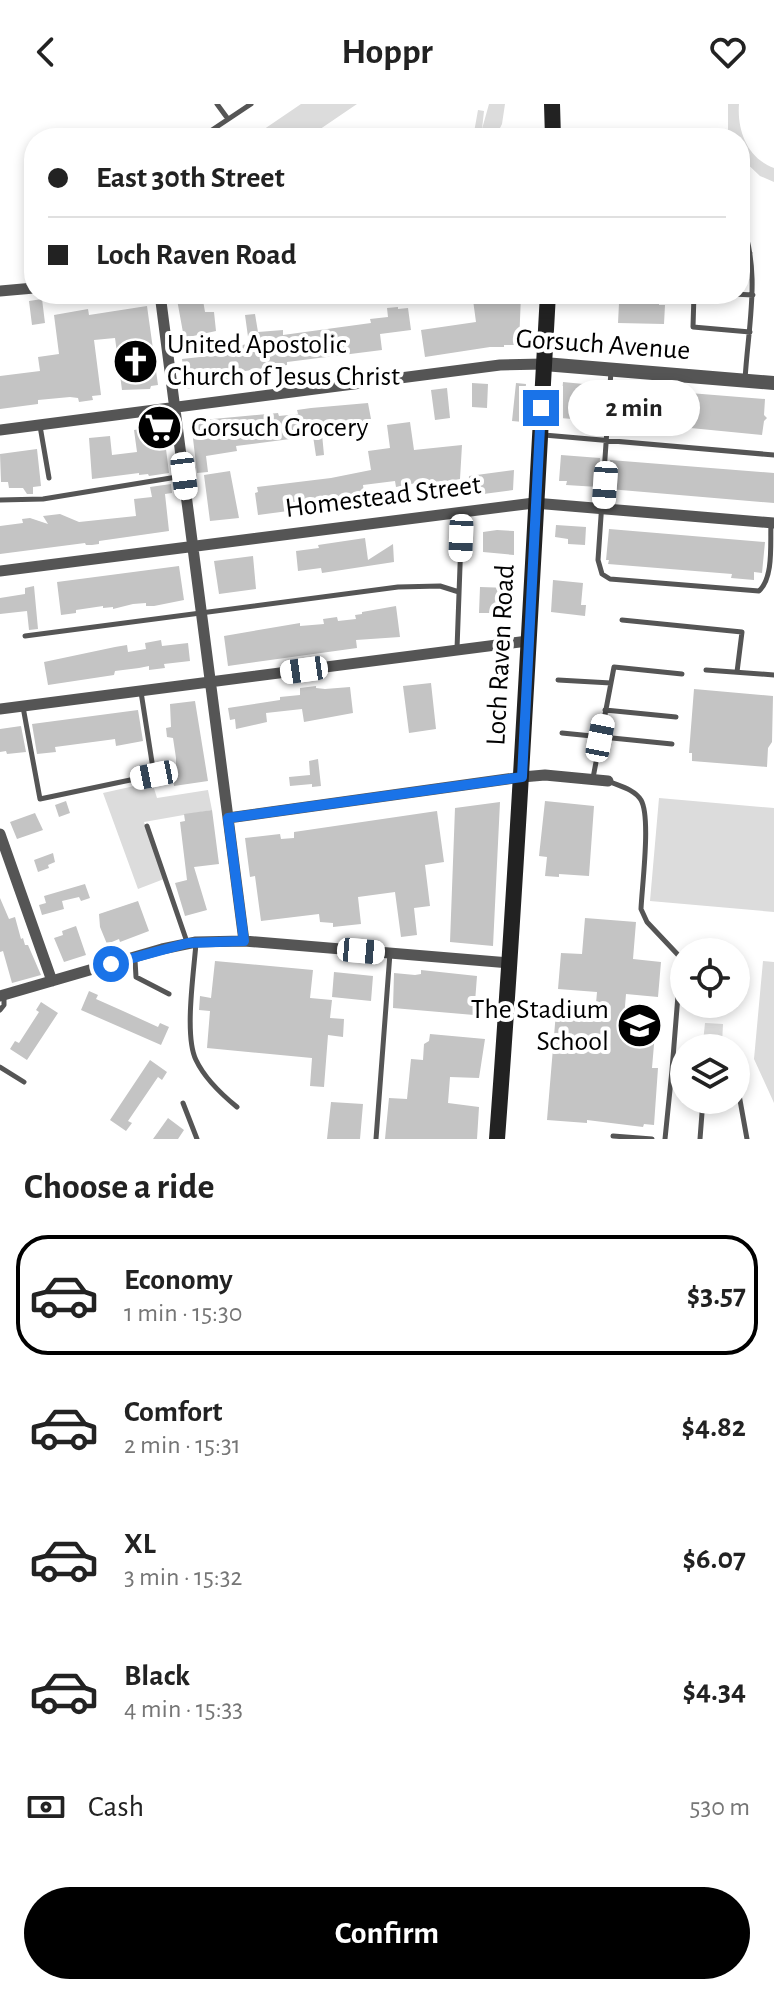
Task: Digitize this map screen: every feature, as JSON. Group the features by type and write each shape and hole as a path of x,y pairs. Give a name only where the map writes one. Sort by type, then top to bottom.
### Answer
{"main road":[{"path":"552,104 553,128"},
{"name":"Loch Raven Road","path":"497,1139 522,777 534,503 547,304"}],"street":[{"path":"0,291 24,289"},
{"path":"161,304 244,941"},
{"name":"Gorsuch Avenue","path":"0,430 500,365 544,364 774,383"},
{"name":"Homestead Street","path":"0,571 534,503 772,522"},
{"path":"0,709 528,641"},
{"path":"228,818 522,777 545,775 608,781"},
{"path":"0,834 52,981"},
{"path":"2,995 192,943 244,941 510,963"}],"lane":[{"path":"217,104 228,120"},
{"path":"216,128 251,104"},
{"path":"745,381 753,295 750,253"},
{"path":"694,304 693,327 750,332"},
{"path":"611,370 598,560 602,574 610,579 759,591 765,585 768,572 772,522"},
{"path":"40,425 49,478"},
{"path":"539,434 774,455"},
{"path":"0,500 43,499 184,476"},
{"path":"457,650 462,510"},
{"path":"25,636 423,585 459,592"},
{"path":"622,620 742,632 737,672"},
{"path":"592,779 614,667 682,674"},
{"path":"706,670 774,675"},
{"path":"558,680 611,683"},
{"path":"22,706 40,799 154,775 141,691"},
{"path":"605,710 676,717"},
{"path":"562,733 672,744"},
{"path":"608,781 633,792 644,807 641,909 647,922 681,958 675,1034"},
{"path":"147,826 192,943 195,1058 222,1095 237,1107"},
{"path":"376,1139 390,953"},
{"path":"134,957 136,977 169,994"},
{"path":"0,1010 4,1005 2,995"},
{"path":"0,1067 24,1082"},
{"path":"665,1139 670,1090"},
{"path":"183,1103 197,1139"},
{"path":"700,1139 702,1114"},
{"path":"742,1114 747,1139"},
{"path":"613,1136 652,1139"}],"shaded area":[{"path":"301,104 357,104 322,128 266,128"},
{"path":"489,104 505,104 500,128 482,128"},
{"path":"728,104 739,104 741,128 728,128"},
{"path":"478,110 484,111 482,128 475,128"},
{"path":"750,148 774,168 774,182 760,176 750,166"},
{"path":"152,782 157,798 208,790 212,810 144,822 164,879 138,889 103,793"},
{"path":"659,798 774,808 774,912 650,901"},
{"path":"763,961 774,962 774,1103 754,1059"},
{"path":"705,1023 723,1024 722,1034 704,1034"}],"building":[{"path":"29,304 43,304 45,323 32,325"},
{"path":"178,304 204,304 205,312 214,312 216,331 184,338"},
{"path":"474,304 521,304 519,345 425,357 421,330 476,322"},
{"path":"619,304 665,305 664,324 618,323"},
{"path":"147,306 158,385 150,389 122,390 115,338 94,340 101,395 79,402 78,398 70,397 38,400 38,404 0,409 0,376 40,371 38,357 59,354 54,315 88,309 89,315"},
{"path":"387,308 408,308 411,330 380,334 382,350 287,362 287,365 238,372 239,383 186,389 182,359 236,353 235,346 249,344 245,315 255,314 258,332 283,330 283,335 371,323 370,319 388,317"},
{"path":"563,382 604,386 602,416 585,415 585,420 560,418"},
{"path":"472,383 488,384 487,408 472,407"},
{"path":"516,383 526,384 523,422 512,421"},
{"path":"615,387 765,399 764,415 767,418 762,435 613,418"},
{"path":"447,388 450,418 435,420 431,390"},
{"path":"368,403 371,419 367,419 368,428 322,434 324,455 316,456 313,436 236,446 237,451 206,456 208,472 197,473 191,421 278,413 279,416 298,414 297,410"},
{"path":"410,422 414,450 462,445 460,479 442,482 443,491 433,492 431,480 396,487 395,481 363,485 366,508 327,510 326,506 258,515 257,487 371,470 368,451 390,448 387,425"},
{"path":"163,425 169,473 92,479 89,438 110,436 112,455 137,452 134,430"},
{"path":"37,449 41,486 33,487 33,494 27,494 23,488 9,488 8,482 1,482 0,454"},
{"path":"561,455 600,458 598,487 566,485 567,481 559,481"},
{"path":"610,460 774,473 774,503 609,489"},
{"path":"514,470 513,490 468,496 469,476"},
{"path":"230,471 239,518 210,521 204,475"},
{"path":"171,484 172,493 165,494 169,531 99,541 99,544 92,545 85,543 0,554 0,526 23,523 22,519 30,518 48,524 43,516 60,514 79,522 136,516 134,499 152,497 150,487"},
{"path":"556,525 586,527 585,545 568,544 568,539 555,537"},
{"path":"609,529 765,542 762,573 754,572 754,580 731,578 732,574 608,564"},
{"path":"514,531 514,555 483,552 483,532"},
{"path":"365,538 368,560 393,544 394,562 322,573 321,568 298,571 296,551"},
{"path":"253,556 256,589 219,594 214,561"},
{"path":"179,566 184,600 154,606 146,606 146,603 113,609 103,606 61,615 57,582"},
{"path":"553,580 583,583 581,605 586,605 585,616 551,612"},
{"path":"34,586 38,629 29,630 27,611 0,614 0,598 25,594 25,588"},
{"path":"480,587 510,588 509,613 505,613 505,617 479,613"},
{"path":"396,606 400,637 356,640 357,648 228,666 224,636 300,623 300,626 324,624 323,619 337,617 338,621 356,619 355,615 362,612"},
{"path":"161,640 162,646 188,643 190,661 164,664 165,668 149,670 149,666 48,685 44,662 127,645 128,652 146,649 145,643"},
{"path":"431,683 436,729 409,733 403,686"},
{"path":"316,686 325,689 350,687 353,713 304,722 302,709 266,713 267,722 236,729 235,719 230,720 228,708 300,695 300,688"},
{"path":"694,689 773,696 772,742 768,748 767,767 692,761 692,753 689,753"},
{"path":"195,701 208,781 174,786 172,773 176,772 176,758 173,738 167,737 166,728 171,727 170,704"},
{"path":"138,710 143,741 116,746 115,739 55,747 56,752 37,754 32,724"},
{"path":"21,726 26,752 0,752 0,729"},
{"path":"318,759 321,786 290,786 289,777 310,775 309,761"},
{"path":"66,801 70,813 59,817 55,805"},
{"path":"545,801 594,806 589,876 545,876 547,857 539,856"},
{"path":"500,802 493,946 450,942 455,808"},
{"path":"212,810 219,864 194,867 207,910 185,916 175,883 187,880 180,822 185,821 184,814"},
{"path":"437,811 444,862 425,865 430,906 414,908 417,935 401,937 395,892 358,897 361,924 333,927 333,923 320,922 319,914 261,921 255,876 250,877 245,838 280,834 281,839 294,838 294,832"},
{"path":"35,813 43,830 17,839 10,822"},
{"path":"53,853 55,862 38,872 34,860"},
{"path":"85,884 90,898 62,901 64,909 42,915 39,905 46,903 44,896"},
{"path":"0,898 9,919 15,917 21,939 28,945 41,975 12,983 3,951 0,952"},
{"path":"138,901 149,931 107,944 99,914"},
{"name":"The Stadium School","path":"585,918 636,922 633,959 661,962 658,997 626,994 624,1018 656,1021 652,1068 658,1068 654,1125 644,1124 643,1127 587,1120 587,1123 547,1120 556,1012 595,1015 597,992 558,989 561,953 582,954"},
{"path":"76,926 86,955 64,962 54,938"},
{"path":"215,961 313,970 310,998 332,1000 330,1018 344,1019 343,1037 328,1035 324,1087 310,1086 312,1058 207,1048 210,1011 199,1010 200,996 211,998"},
{"path":"421,970 477,976 474,1015 393,1008 394,973 415,975 421,974"},
{"path":"334,972 373,976 371,1001 332,997"},
{"path":"89,991 98,995 96,999 158,1027 160,1023 169,1027 161,1045 81,1010"},
{"path":"41,1002 58,1013 27,1060 10,1049 15,1041 19,1043 39,1012 36,1010"},
{"path":"430,1034 485,1039 479,1078 450,1077 448,1103 479,1107 477,1139 385,1139 389,1098 407,1099 411,1059 423,1060 424,1044 429,1041"},
{"path":"150,1060 167,1072 162,1080 158,1077 128,1121 132,1123 126,1131 110,1120"},
{"path":"331,1102 363,1104 360,1139 327,1139"},
{"path":"168,1118 184,1130 178,1139 153,1139"}],"place":[{"name":"United Apostolic Church of Jesus Christ","path":"136,361"},
{"name":"Gorsuch Grocery","path":"160,428"},
{"name":"The Stadium School","path":"640,1026"}],"route":[{"path":"111,964 188,943 244,941 228,818 522,777 541,408"}]}
